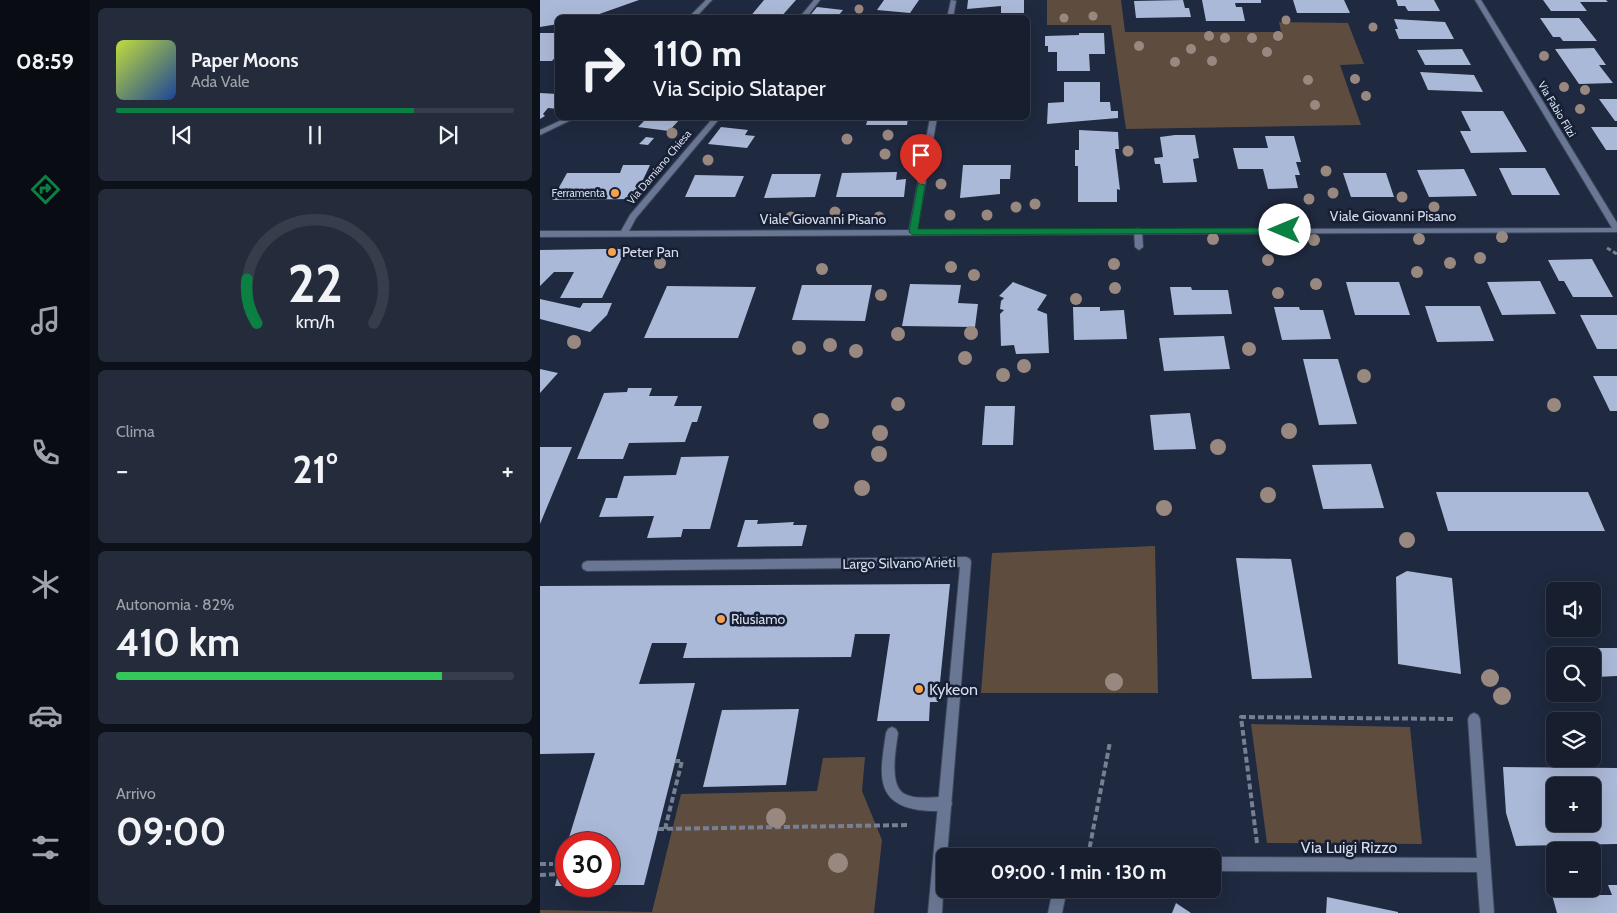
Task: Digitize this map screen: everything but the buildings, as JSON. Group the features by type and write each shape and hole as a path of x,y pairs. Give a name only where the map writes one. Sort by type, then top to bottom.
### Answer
{"street":[{"path":"693,15 709,0"},
{"path":"804,15 817,0"},
{"path":"950,15 953,0"},
{"name":"Via Fabio Filzi","path":"1478,0 1617,230"},
{"path":"540,133 567,120"},
{"name":"Via Damiano Chiesa","path":"623,234 633,217 714,120"},
{"path":"913,232 933,120"},
{"name":"Viale Giovanni Pisano","path":"540,234 1617,230"},
{"path":"1138,231 1139,247"},
{"name":"Largo Silvano Arieti","path":"587,566 966,562 942,848"},
{"path":"1474,719 1487,913"},
{"path":"892,733 888,766 892,791 901,800 916,805 945,804"},
{"name":"Via Luigi Rizzo","path":"1221,864 1484,865"},
{"name":"Largo Silvano Arieti","path":"935,913 937,898"},
{"path":"1055,913 1058,898"}],"path":[{"path":"1260,864 1242,717 1474,719"},
{"path":"1090,848 1110,742"},
{"path":"665,829 682,761 675,761"},
{"path":"658,829 943,824"},
{"path":"540,864 552,864"},
{"path":"540,875 555,874"}],"shaded area":[{"path":"1047,0 1121,0 1125,32 1281,32 1279,22 1348,23 1364,64 1340,65 1361,125 1126,129 1111,25 1047,25"},
{"path":"1155,546 1158,693 981,693 992,553"},
{"path":"1251,724 1410,727 1422,844 1267,843"},
{"path":"865,757 862,791 882,840 874,913 540,913 540,910 652,912 681,794 817,791 823,758"}],"place":[{"name":"Ferramenta","path":"615,193"},
{"name":"Peter Pan","path":"612,252"},
{"name":"Riusiamo","path":"721,619"},
{"name":"Kykeon","path":"919,689"}],"route":[{"path":"921,185 913,232 1285,230"}]}
